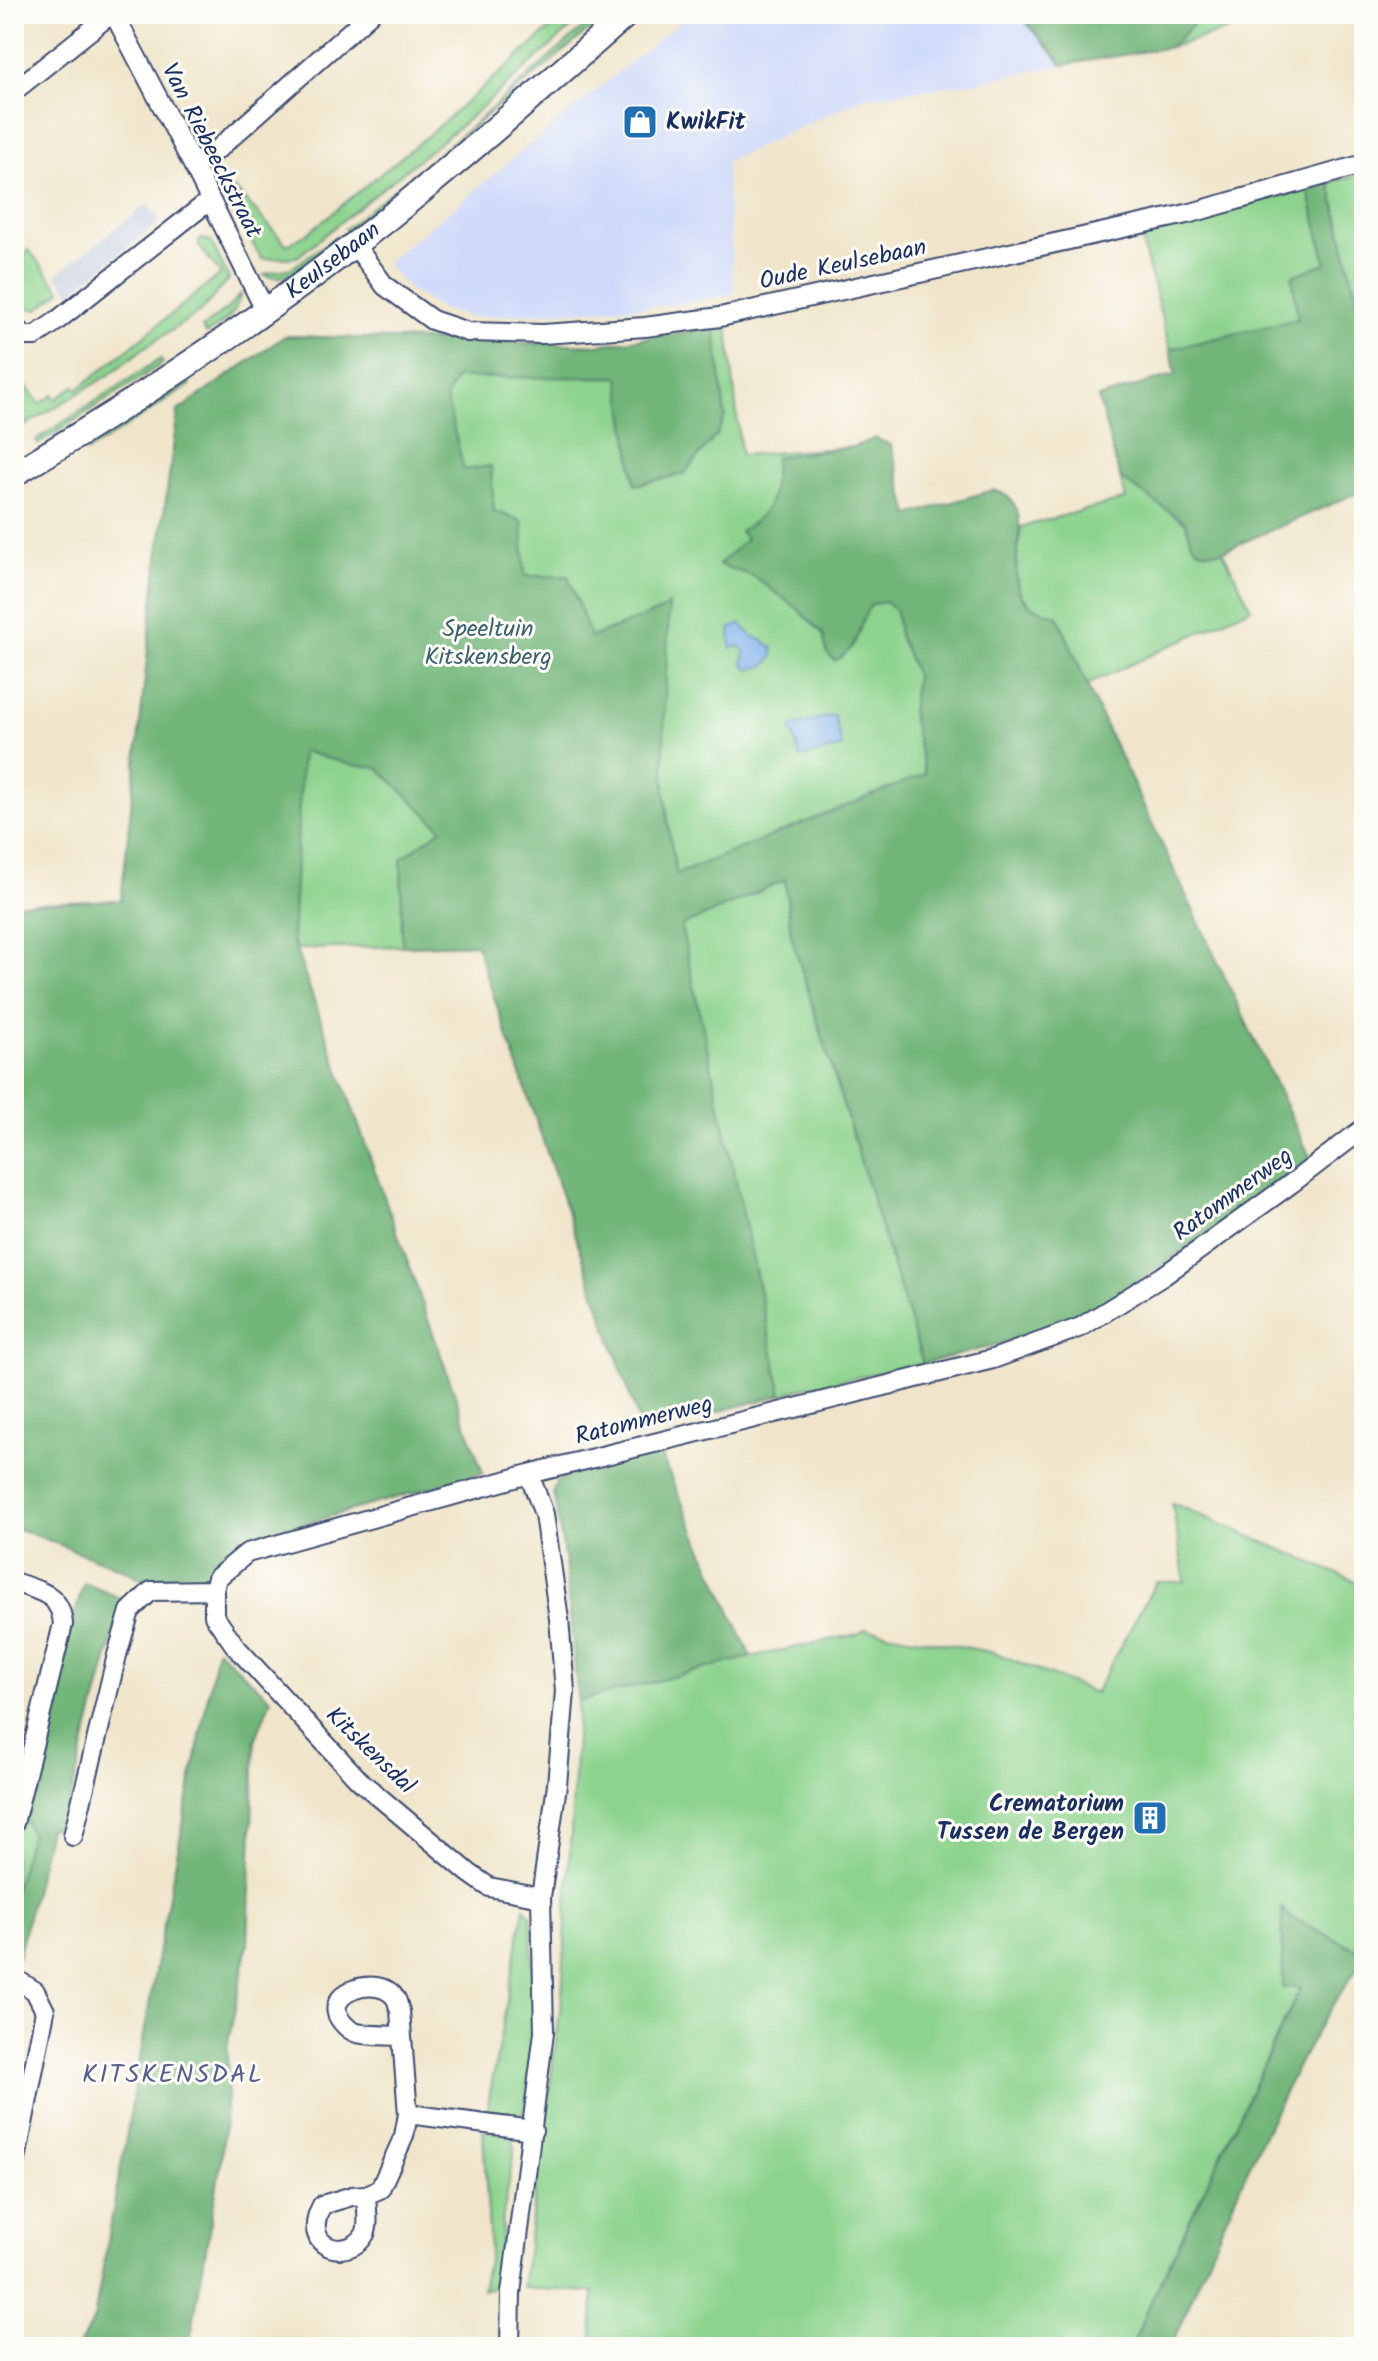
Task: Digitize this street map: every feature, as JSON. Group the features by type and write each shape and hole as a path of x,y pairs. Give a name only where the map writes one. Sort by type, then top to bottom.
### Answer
{"street":[{"path":"14,91 112,14"},
{"name":"Van Riebeeckstraat","path":"112,14 193,165 265,310"},
{"path":"193,165 218,149 370,14"},
{"name":"Keulsebaan","path":"14,474 203,355 354,244 430,184 627,14"},
{"name":"Oude Keulsebaan","path":"354,244 385,286 432,320 468,332 543,334 645,327 720,317 1191,213 1364,164"},
{"path":"19,330 35,336 209,201"},
{"name":"Ratommerweg","path":"214,1590 217,1578 247,1553 529,1474 993,1359 1081,1327 1163,1276 1364,1128"},
{"path":"510,2347 511,2293 544,2032 541,1897 557,1785 565,1691 559,1619 544,1514 529,1474"},
{"path":"14,1582 58,1602 63,1624 14,1823"},
{"path":"73,1836 130,1611 151,1591 214,1590"},
{"name":"Kitskensdal","path":"214,1590 214,1616 236,1647 359,1780 489,1887 541,1897"},
{"path":"14,1978 35,1991 45,2011 14,2170"},
{"path":"366,2195 380,2189 404,2136 408,2114 401,2036"},
{"path":"408,2114 533,2130"}],"shaded area":[{"path":"689,14 1019,14 1063,65 977,82 863,98 725,162 734,294 673,305 471,317 444,310 411,291 393,272 386,263"},
{"path":"147,204 161,221 71,292 56,275"}],"green space":[{"path":"567,14 587,14 465,122 297,257 262,259 224,196 235,189 287,245 308,233 438,127"},
{"path":"599,14 608,14 347,232 345,229 473,125"},
{"path":"1019,14 1052,14 1059,22 1070,14 1088,14 1096,23 1135,14 1204,14 1170,47 1063,65"},
{"path":"1204,14 1284,14 1170,47"},
{"path":"1364,173 1364,330 1330,183"},
{"path":"1330,183 1364,330 1364,490 1223,551 1197,549 1186,523 1120,478 1098,398 1176,374 1170,349 1298,319 1292,276 1326,263 1308,189"},
{"path":"1308,189 1326,263 1299,319 1170,349 1139,231"},
{"path":"335,237 338,240 294,273 274,277 264,275 292,268"},
{"path":"201,239 211,241 229,279 200,312 109,375 14,432 14,360 21,372 18,375 40,404 53,395 56,399 74,386 78,389 221,274 198,245"},
{"path":"29,250 61,291 37,310 28,308 14,281 14,263"},
{"path":"241,293 233,313 207,334 202,328 229,307"},
{"name":"Speeltuin Kitskensberg","path":"728,327 741,455 854,447 993,783 784,868 791,935 923,1364 798,1389 782,1395 680,926 621,940 297,949 288,932 178,411 285,336 598,345"},
{"path":"715,328 725,416 718,433 684,474 635,485 619,377 456,378 446,397 464,470 491,466 494,511 522,521 525,576 568,576 591,637 662,610 669,604 664,773 677,874 925,774 911,712 916,675 899,636 896,611 885,602 872,604 855,641 835,661 827,653 823,634 798,609 753,576 719,565 746,539 740,531 766,509 772,491 775,457 854,447 875,438 891,445 909,515 993,490 1008,497 1016,508 1019,536 1016,568 1021,595 1033,606 1058,616 1092,697 1311,1159 1161,1266 1102,1304 1007,1342 923,1364 791,935 785,880 681,926 782,1395 642,1431 476,944 402,946 401,859 442,829 378,768 351,765 302,751 292,939 483,1473 239,1542 221,1555 203,1581 148,1583 127,1571 14,1527 14,904 121,900 158,557 178,411 285,336 598,345"},
{"path":"160,359 163,363 38,444 36,440"},
{"path":"189,382 190,385 87,452 86,448"},
{"path":"1120,478 1186,523 1192,543 1208,552 1223,551 1251,608 1087,685 1058,616 1033,607 1020,591 1016,571 1021,527 1126,499"},
{"path":"659,1451 751,1657 578,1701 565,1560 553,1492 556,1482 566,1475"},
{"path":"1172,1503 1364,1585 1364,1953 1286,1915 1283,1909 1283,1987 1301,1986 1132,2347 592,2347 594,2292 522,2288 562,1997 578,1701 736,1660 858,1634 866,1629 996,1653 1095,1693 1156,1582 1185,1582"},
{"path":"84,1583 123,1599 63,1826 49,1829 18,1958 14,1955 14,1892 31,1835 25,1818 51,1693"},
{"path":"217,1649 271,1699 255,1741 248,1944 227,2048 228,2086 221,2162 189,2347 78,2347 94,2319 163,1927"},
{"path":"25,1818 31,1835 14,1892 14,1836"},
{"path":"1282,1907 1286,1915 1364,1953 1364,1958 1319,2028 1269,2124 1171,2347 1132,2347 1301,1987 1283,1988"},
{"path":"524,1908 531,1915 535,2027 526,2106 520,2116 486,2115"},
{"path":"483,2131 511,2134 515,2147 502,2221 498,2287 482,2289 490,2251"}],"water":[{"path":"740,624 752,636 773,648 773,657 766,665 749,670 743,663 745,651 739,646 731,648 730,629"},
{"path":"834,715 842,747 800,758 791,727"}],"place":[{"name":"KwikFit","path":"640,122"},
{"name":"Crematorium Tussen de Bergen","path":"1150,1818"}],"district":[{"name":"KITSKENSDAL","path":"173,2075"}]}
